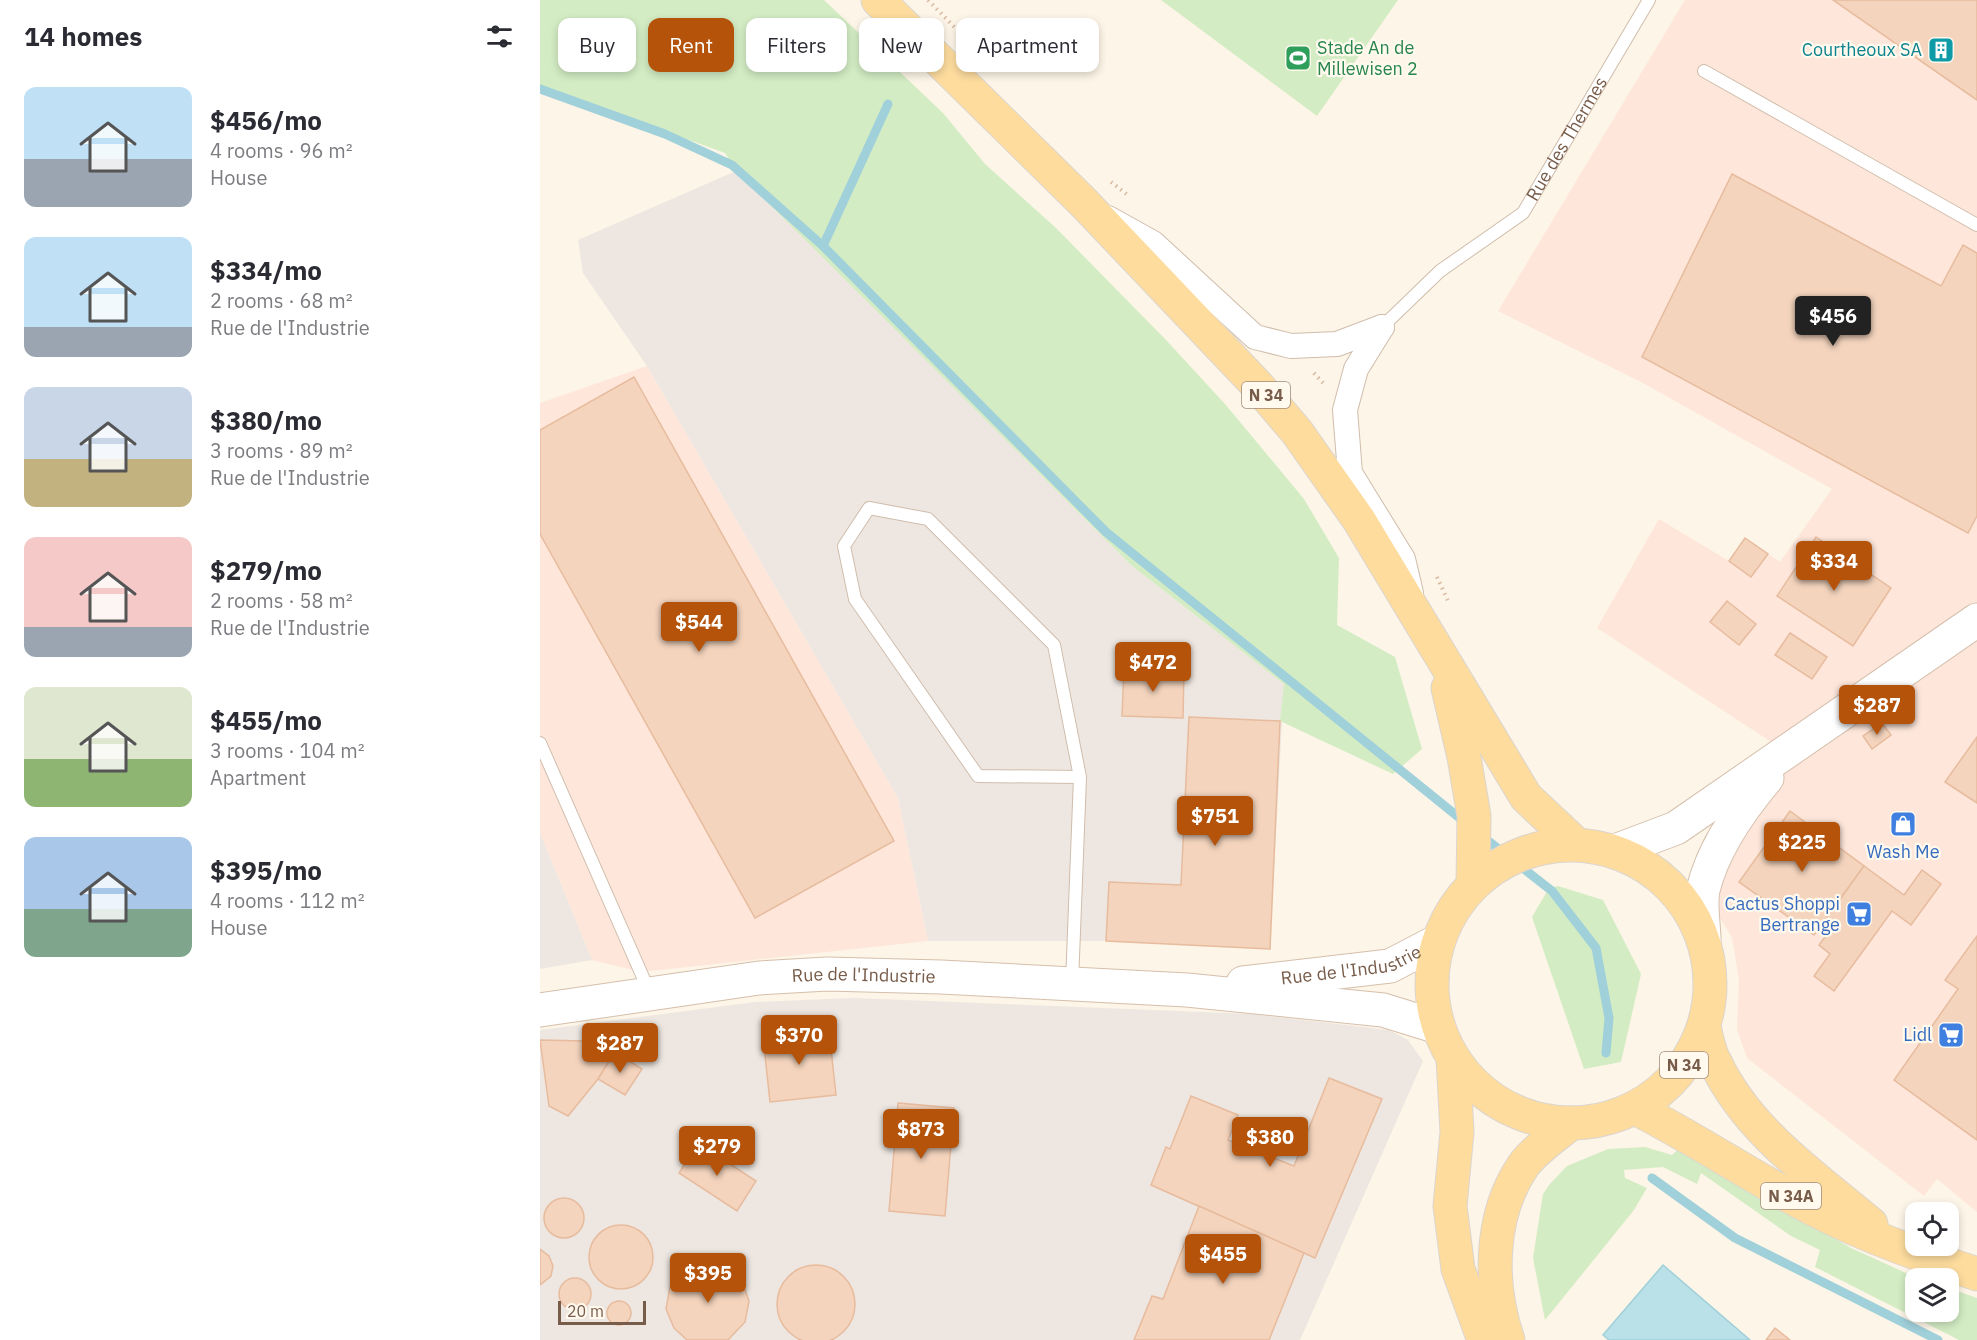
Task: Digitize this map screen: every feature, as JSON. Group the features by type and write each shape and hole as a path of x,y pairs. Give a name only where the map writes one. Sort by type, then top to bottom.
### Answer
{"main road":[{"name":"N 34","path":"878,0 1084,204 1257,385 1297,432 1359,520 1441,660 1526,797 1576,844"},
{"name":"N 34","path":"1441,660 1464,757 1474,816 1473,885"},
{"name":"N 34","path":"1576,844 1615,851 1654,871 1684,902 1704,941 1711,984 1704,1027 1683,1066 1665,1087 1635,1108 1604,1119 1571,1123 1537,1119 1505,1107 1477,1087 1453,1058 1438,1027 1432,984 1438,941 1452,911 1473,885 1502,863 1535,849 1576,844"},
{"name":"N 34A","path":"1704,1027 1714,1061 1730,1088 1760,1127 1792,1160 1900,1249"},
{"name":"N 34","path":"1453,1058 1457,1132 1450,1206 1458,1269 1480,1332 1487,1340"},
{"name":"N 34A","path":"1635,1108 1687,1134 1818,1212 1900,1249 1977,1274"},
{"path":"1508,1340 1502,1322 1494,1265 1503,1206 1523,1165 1571,1123"}],"street":[{"name":"Rue des Thermes","path":"1084,204 1153,243 1255,337 1291,346 1337,344 1382,327"},
{"name":"Rue des Thermes","path":"1382,327 1356,369 1345,410 1350,473 1403,559 1414,611"},
{"path":"1615,851 1677,828 1977,620"},
{"path":"1704,941 1703,892 1714,856 1744,805 1788,753"},
{"name":"Rue de l'Industrie","path":"1187,990 1390,966 1438,941"},
{"name":"Rue de l'Industrie","path":"540,1010 650,992 759,978 827,974 1187,990 1383,1010 1438,1027"}],"lane":[{"name":"Rue des Thermes","path":"1382,327 1440,271 1523,213 1649,0"},
{"path":"1704,71 1977,225"},
{"path":"1072,984 1080,777 1054,645 928,519 869,508 844,546 855,600 978,776 1080,777"},
{"path":"540,743 650,992"}],"path":[{"path":"927,0 956,29"},
{"path":"1102,175 1137,203"},
{"path":"1291,346 1345,410"}],"shaded area":[{"path":"1685,0 1977,0 1977,1212 1937,1179 1924,1196 1747,1058 1737,1029 1739,980 1732,937 1703,892 1788,753 1597,628 1659,519 1729,561 1745,538 1780,562 1832,489 1641,382 1498,311"},
{"path":"736,171 1132,566 1284,684 1270,949 1106,941 928,941 898,798 647,366 583,273 578,240"},
{"path":"647,366 898,798 928,941 641,972 592,960 540,833 540,403"},
{"path":"540,833 592,960 540,969"},
{"path":"853,998 1252,1014 1389,1030 1408,1040 1423,1061 1300,1340 540,1340 540,1030 755,1002"}],"green space":[{"path":"540,0 824,0 843,18 746,18 746,72 847,72 847,22 859,33 859,72 900,72 943,113 985,164 1056,228 1167,341 1225,404 1304,499 1339,558 1337,625 1395,657 1422,749 1393,774 1280,721 1284,684 1132,566 736,171 725,153 540,86"},
{"name":"Stade An de Millewisen 2","path":"1161,0 1398,0 1317,116"},
{"path":"1558,886 1603,900 1641,974 1621,1062 1584,1069 1532,917 1549,888"},
{"path":"1682,1146 1851,1248 1905,1273 1905,1313 1815,1267 1820,1250 1791,1236 1701,1173 1697,1184 1663,1167 1624,1170 1625,1178 1647,1188 1634,1210 1545,1320 1533,1258 1543,1194 1549,1185 1567,1166 1608,1149 1645,1147 1672,1155"},
{"path":"1959,1292 1977,1298 1977,1340 1959,1340 1923,1322 1959,1322"}],"water":[{"path":"1663,1265 1750,1340 1609,1340 1603,1335"}],"building":[{"name":"Courtheoux SA","path":"1833,0 1977,0 1977,100"},
{"path":"1732,174 1941,286 1963,245 1977,253 1977,516 1968,533 1642,357"},
{"path":"634,377 894,841 755,918 540,534 540,430"},
{"path":"1816,537 1891,588 1853,646 1777,596"},
{"path":"1745,538 1768,554 1751,577 1729,561"},
{"path":"1727,601 1756,624 1739,645 1710,622"},
{"path":"1790,633 1827,657 1812,679 1775,655"},
{"path":"1124,668 1184,671 1183,718 1122,716"},
{"path":"1189,717 1280,721 1270,949 1106,941 1109,882 1181,885"},
{"path":"1882,723 1891,735 1872,749 1863,736"},
{"path":"1977,737 1977,803 1945,782"},
{"path":"1790,811 1864,866 1814,935 1739,882"},
{"path":"1864,866 1904,895 1922,870 1941,884 1911,925 1892,911 1834,991 1814,976 1830,954 1819,945 1828,933 1820,927"},
{"name":"Lidl","path":"1977,936 1977,1140 1894,1080 1958,989 1945,980"},
{"path":"829,1030 836,1095 770,1102 763,1037"},
{"path":"540,1040 622,1040 598,1079 568,1116 549,1106"},
{"path":"615,1052 642,1069 625,1095 598,1079"},
{"path":"1329,1078 1382,1099 1315,1258 1151,1185 1166,1147 1170,1149 1191,1096 1238,1115 1228,1140 1294,1166"},
{"path":"898,1103 954,1108 945,1216 889,1211"},
{"path":"698,1143 756,1181 737,1211 679,1173"},
{"path":"564,1198 578,1204 584,1218 578,1232 564,1238 550,1232 544,1218 550,1204"},
{"path":"1199,1206 1304,1253 1269,1340 1134,1340 1152,1296 1163,1299"},
{"path":"621,1225 644,1234 653,1257 644,1280 621,1289 598,1280 589,1257 598,1234"},
{"path":"540,1249 549,1256 553,1266 551,1276 540,1285"},
{"path":"704,1264 725,1267 742,1281 749,1301 745,1322 728,1340 687,1340 674,1328 666,1309 670,1287 684,1271"},
{"path":"808,1266 824,1266 838,1272 848,1282 854,1296 854,1312 848,1326 838,1336 828,1341 804,1341 794,1336 784,1326 778,1312 778,1296 784,1282 794,1272"},
{"path":"575,1278 586,1283 591,1294 586,1305 575,1310 564,1305 559,1294 564,1283"},
{"path":"619,1301 627,1305 631,1313 627,1321 619,1325 611,1321 607,1313 611,1305"},
{"path":"1775,1328 1790,1340 1766,1340"}],"waterway":[{"path":"540,89 665,134 732,165 823,246 1106,532 1467,824"},
{"path":"823,246 888,104"},
{"path":"1482,836 1552,891 1596,948 1609,1018 1606,1053"},
{"path":"1652,1178 1735,1238 1938,1340"}],"place":[{"name":"Courtheoux SA","path":"1941,50"},
{"name":"Stade An de Millewisen 2","path":"1298,58"},
{"name":"Wash Me","path":"1903,824"},
{"name":"Cactus Shoppi Bertrange","path":"1859,914"},
{"name":"Lidl","path":"1951,1035"}]}
